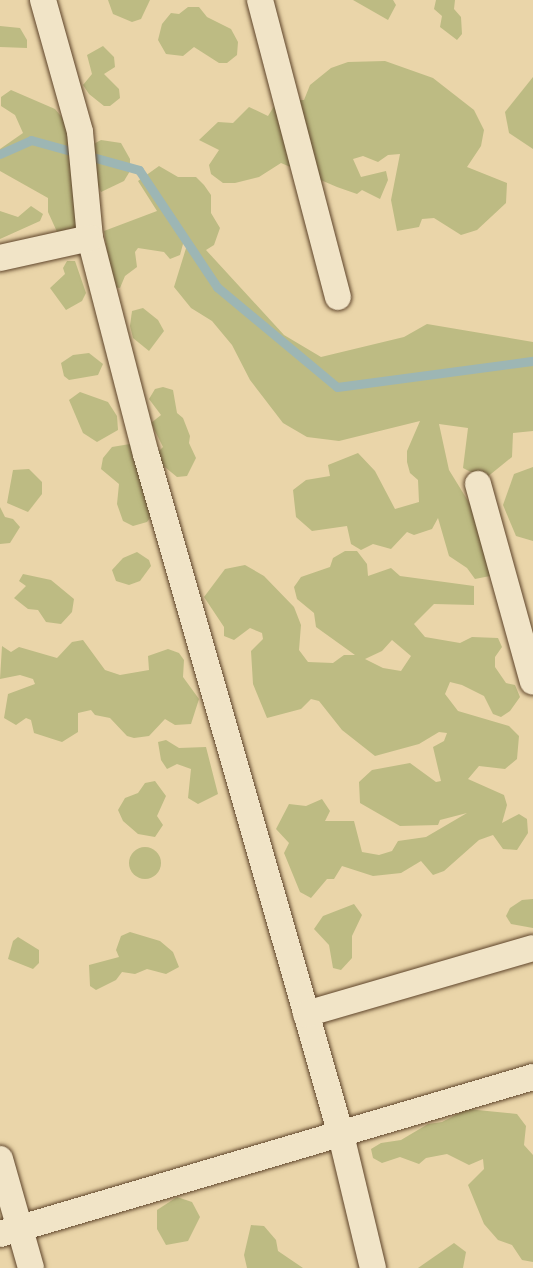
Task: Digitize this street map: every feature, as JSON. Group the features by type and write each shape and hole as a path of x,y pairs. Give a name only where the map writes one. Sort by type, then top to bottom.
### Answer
{"street":[{"path":"43,0 80,132 90,238 146,454 341,1135 373,1268"},
{"path":"260,0 338,297"},
{"path":"0,258 90,238"},
{"path":"478,484 533,682"},
{"path":"306,1014 533,948"},
{"path":"10,1231 533,1077"},
{"path":"0,1159 10,1231 31,1268"}],"shaded area":[{"path":"108,0 150,0 141,19 132,22 113,14"},
{"path":"353,0 393,0 396,5 388,20"},
{"path":"436,0 455,0 454,9 461,17 462,34 457,40 440,27 442,16 434,9"},
{"path":"188,7 199,7 207,17 231,29 238,42 237,55 227,63 219,63 194,47 183,56 166,54 158,40 162,24 171,13 179,14"},
{"path":"0,26 20,28 27,40 27,48 0,47"},
{"path":"103,46 114,57 115,67 104,74 119,89 120,98 110,106 104,106 89,94 83,85 92,74 87,55"},
{"path":"385,61 433,78 474,110 484,130 481,146 467,167 507,183 506,203 477,230 461,235 434,218 422,219 419,227 397,231 391,200 400,154 388,155 378,162 363,156 353,159 361,177 386,171 388,180 380,199 362,190 357,194 337,187 281,163 259,177 235,183 223,183 211,174 209,165 219,150 199,140 218,122 233,123 249,107 268,116 278,100 304,100 310,85 331,68 348,62"},
{"path":"533,77 533,149 509,133 505,112"},
{"path":"11,90 55,109 69,126 77,232 67,229 58,234 48,212 48,198 0,171 0,149 23,133 15,115 1,106 1,97"},
{"path":"101,140 121,143 130,159 130,171 124,181 101,192 90,170 88,147"},
{"path":"159,166 178,177 196,177 204,185 211,195 211,213 220,228 214,245 206,250 284,335 321,357 404,337 427,324 533,342 533,431 513,433 512,457 486,478 475,474 463,468 468,428 439,424 449,470 481,522 495,571 490,576 475,579 467,568 449,556 438,518 432,529 414,535 407,532 391,549 373,544 361,550 351,544 347,526 312,531 296,517 293,490 306,480 330,476 328,465 358,453 375,471 395,509 419,502 418,480 410,473 407,451 420,421 339,441 307,437 283,423 250,380 232,345 212,321 191,308 174,287 187,245 183,244 180,255 170,259 164,252 138,248 135,252 137,267 125,276 120,288 112,287 104,231 157,211 138,181"},
{"path":"31,206 43,214 40,221 0,239 0,211 18,217"},
{"path":"67,261 75,261 86,293 82,301 66,310 50,288 65,274 63,268"},
{"path":"143,308 158,320 164,331 149,351 133,338 130,326 132,311"},
{"path":"89,353 103,364 98,375 69,380 64,376 61,363 73,355"},
{"path":"163,387 173,390 177,413 183,418 190,436 189,443 196,458 187,476 177,477 160,463 158,452 163,447 151,423 161,415 149,399 155,389"},
{"path":"80,392 108,402 117,416 118,430 97,442 83,433 69,400"},
{"path":"136,443 153,514 147,522 133,526 123,521 117,504 119,484 101,469 103,458 112,447"},
{"path":"533,467 533,541 516,536 503,505 514,474"},
{"path":"29,469 42,482 42,494 28,512 7,503 13,470"},
{"path":"0,507 5,517 13,519 20,527 10,543 0,544"},
{"path":"345,551 357,551 367,564 368,576 391,568 400,576 474,586 474,605 434,604 414,624 425,637 460,643 472,637 498,638 502,647 495,657 495,667 506,683 515,685 520,697 510,711 501,717 493,714 484,696 462,685 450,682 445,694 458,711 509,726 519,736 517,759 505,769 479,766 468,779 504,795 507,805 502,823 519,814 527,819 528,833 517,850 503,849 493,835 479,840 444,871 433,875 421,861 401,873 373,876 342,866 334,879 327,879 311,898 300,892 284,853 289,843 276,829 289,804 306,806 322,799 330,811 325,821 354,821 362,852 379,855 392,851 398,841 426,837 467,813 440,820 438,825 400,826 360,803 359,782 372,770 410,763 436,782 441,781 433,747 444,741 447,733 439,732 419,744 375,756 342,730 319,701 311,699 301,709 267,718 253,684 251,651 263,639 262,633 250,628 234,640 224,636 224,627 204,597 225,569 245,565 264,576 294,607 301,625 299,650 308,662 333,663 344,655 355,655 316,627 314,613 297,599 294,587 301,577 330,567 333,558","holes":["392,640 411,656 401,671 383,668 365,659 382,651"]},
{"path":"137,552 149,560 151,566 140,581 129,585 116,581 112,570 123,558"},
{"path":"23,574 51,580 74,599 72,612 61,624 46,622 38,610 28,609 14,598 26,586 19,581"},
{"path":"83,640 105,670 120,675 149,670 148,656 168,649 179,653 184,660 183,677 199,699 191,724 175,725 165,719 149,736 134,738 127,736 110,718 95,715 91,710 78,713 78,732 62,742 34,733 31,720 26,718 16,725 4,718 8,694 35,684 33,679 20,675 0,679 2,646 11,652 19,647 57,658 72,642"},
{"path":"166,740 179,748 206,747 218,794 198,804 188,798 191,769 177,764 167,769 161,760 158,742"},
{"path":"155,781 166,796 157,816 163,825 155,837 138,834 123,821 118,810 125,798 138,793 145,783"},
{"path":"145,847 156,852 161,863 156,874 145,879 134,874 129,863 134,852"},
{"path":"533,899 533,928 511,924 506,916 510,908 522,900"},
{"path":"354,904 362,915 352,936 352,958 341,970 333,968 329,945 314,929 323,916"},
{"path":"130,932 160,941 173,952 179,967 166,974 147,969 135,974 122,972 116,980 96,990 90,986 89,965 119,957 116,950 121,936"},
{"path":"18,937 39,950 39,963 33,969 8,959 13,941"},
{"path":"467,1109 517,1114 526,1126 524,1145 533,1155 533,1262 522,1260 512,1245 498,1240 484,1224 468,1185 484,1169 483,1159 469,1165 447,1154 426,1158 419,1164 400,1157 382,1163 373,1158 371,1149 381,1143 401,1140 428,1124 442,1122"},
{"path":"177,1197 192,1202 200,1217 188,1241 166,1245 157,1229 157,1210"},
{"path":"251,1225 264,1226 276,1240 278,1251 303,1268 247,1268 244,1255"},
{"path":"454,1243 466,1252 463,1268 418,1268"}],"waterway":[{"path":"0,154 31,140 139,170 217,287 337,387 533,361"}]}
